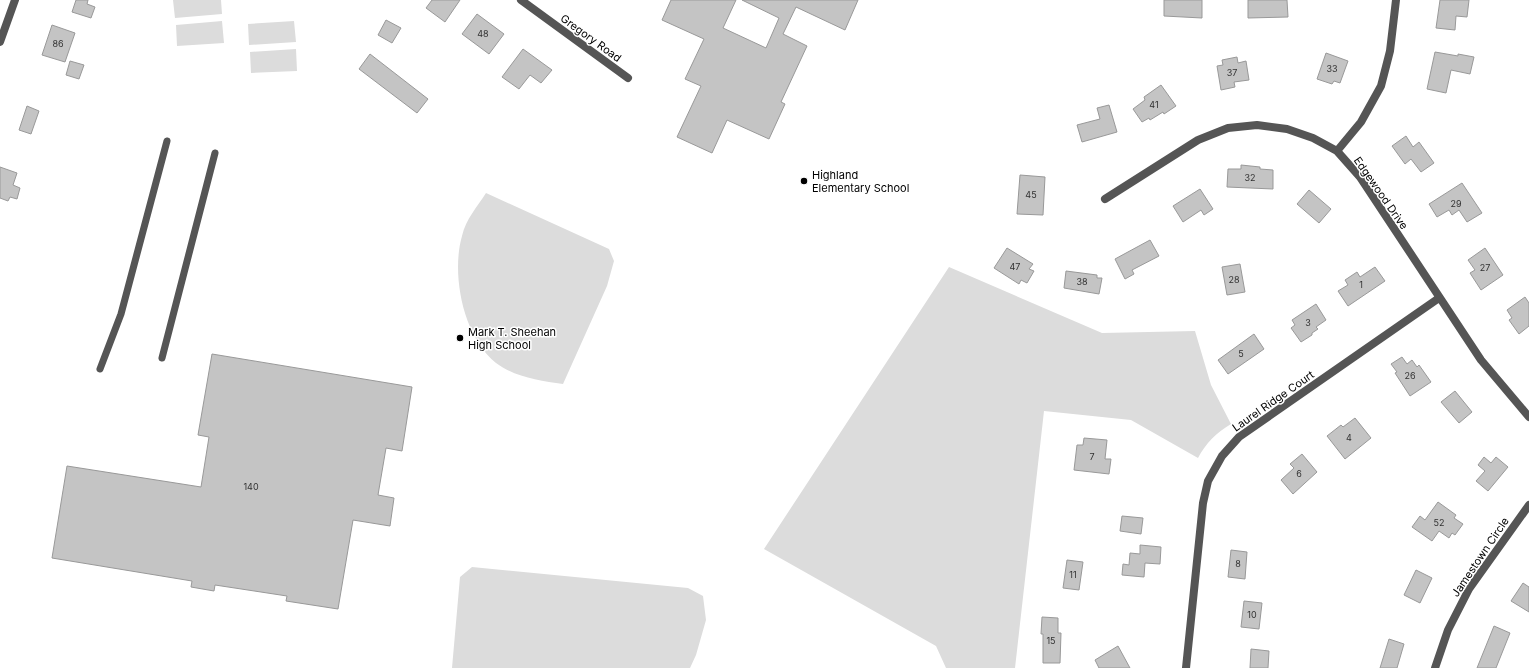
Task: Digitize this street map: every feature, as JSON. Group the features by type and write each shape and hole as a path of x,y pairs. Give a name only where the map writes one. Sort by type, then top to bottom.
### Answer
{"street":[{"path":"0,42 15,0"},
{"name":"Gregory Road","path":"521,0 628,78"},
{"path":"1337,151 1362,122 1381,86 1390,51 1396,0"},
{"name":"Edgewood Drive","path":"1105,198 1198,140 1228,128 1257,125 1287,129 1314,138 1337,151 1360,177 1481,360 1529,417"},
{"name":"Laurel Ridge Court","path":"1186,668 1202,503 1208,481 1222,456 1239,437 1439,298"},
{"name":"Jamestown Circle","path":"1435,668 1448,630 1469,589 1529,505"}],"lane":[{"path":"100,369 121,314 166,141"},
{"path":"162,358 215,153"}],"shaded area":[{"path":"173,0 221,0 222,14 175,18"},
{"path":"222,21 224,43 177,46 176,25"},
{"path":"294,21 296,42 249,45 248,24"},
{"path":"296,49 297,71 251,73 250,52"},
{"path":"486,193 609,249 614,261 607,286 563,384 537,380 519,375 503,368 485,352 475,338 468,321 462,304 459,286 459,251 466,224"},
{"path":"949,267 1102,333 1195,331 1211,385 1231,424 1212,439 1198,458 1131,420 1044,411 1015,668 946,668 936,646 764,549"},
{"path":"472,567 688,588 703,596 706,620 696,655 690,668 452,668 460,577"}],"building":[{"path":"76,0 88,0 87,4 95,7 91,18 72,12"},
{"path":"432,0 460,0 445,22 426,8"},
{"path":"671,0 736,0 723,28 766,48 779,18 742,0 858,0 845,30 796,7 783,34 807,46 781,102 785,104 769,139 727,120 712,153 677,137 701,86 685,79 704,39 662,20"},
{"path":"1164,0 1202,0 1202,18 1164,16"},
{"path":"1248,0 1287,0 1288,17 1248,18"},
{"path":"1440,0 1469,0 1467,17 1456,16 1455,30 1436,28"},
{"path":"477,14 504,34 489,54 462,34"},
{"path":"386,20 401,28 392,43 378,35"},
{"path":"52,25 75,33 65,62 42,55"},
{"path":"523,49 552,70 541,83 530,75 519,89 502,77"},
{"path":"1435,52 1474,57 1470,74 1451,70 1446,93 1427,89"},
{"path":"1326,53 1348,61 1340,83 1334,81 1332,84 1317,79"},
{"path":"370,54 428,99 417,113 359,69"},
{"path":"1237,57 1238,63 1246,61 1249,80 1234,82 1235,87 1221,90 1217,66 1223,65 1222,60"},
{"path":"70,61 84,65 79,79 66,75"},
{"path":"1161,85 1176,106 1164,114 1163,112 1150,120 1149,118 1142,122 1133,109 1145,100 1144,97"},
{"path":"1109,105 1117,132 1082,142 1077,125 1100,119 1097,108"},
{"path":"27,106 39,111 31,134 19,130"},
{"path":"1406,136 1413,147 1419,142 1434,163 1421,172 1411,159 1405,164 1392,146"},
{"path":"1241,165 1273,170 1273,189 1227,187 1228,169 1241,169"},
{"path":"0,167 17,173 13,185 20,188 17,199 10,197 8,201 0,198"},
{"path":"1020,175 1045,177 1043,215 1017,214"},
{"path":"1462,183 1482,213 1467,222 1459,210 1452,215 1449,210 1437,217 1429,204"},
{"path":"1200,189 1213,209 1204,215 1201,210 1183,222 1173,206"},
{"path":"1309,190 1331,209 1319,223 1297,204"},
{"path":"1150,240 1159,256 1132,270 1134,274 1125,279 1115,259"},
{"path":"1007,248 1033,264 1029,269 1034,271 1027,283 1021,280 1019,284 994,268"},
{"path":"1485,248 1503,275 1481,290 1470,273 1475,270 1468,260"},
{"path":"1240,264 1245,292 1227,295 1222,267"},
{"path":"1375,267 1385,281 1348,306 1338,291 1348,285 1345,280 1357,272 1360,277"},
{"path":"1066,271 1097,275 1097,278 1102,278 1099,294 1064,288"},
{"path":"1525,297 1529,303 1529,326 1519,334 1509,320 1512,318 1507,310"},
{"path":"1316,304 1326,320 1316,327 1318,329 1312,333 1312,335 1301,342 1291,328 1295,325 1292,320"},
{"path":"1254,334 1264,349 1228,374 1218,360"},
{"path":"212,354 412,387 402,451 386,448 378,495 394,498 390,526 353,520 338,609 286,601 287,596 215,585 214,591 191,587 192,581 52,558 67,466 201,487 209,437 198,435"},
{"path":"1402,357 1407,364 1412,360 1417,367 1419,365 1431,382 1410,396 1391,364"},
{"path":"1455,391 1472,412 1459,423 1441,402"},
{"path":"1355,418 1371,438 1345,459 1327,436 1341,425 1343,427"},
{"path":"1084,438 1107,440 1105,459 1111,459 1109,474 1074,470 1077,445 1083,445"},
{"path":"1302,454 1317,472 1293,494 1281,480 1294,468 1290,464"},
{"path":"1484,457 1491,463 1496,457 1508,467 1488,491 1476,481 1485,471 1478,465"},
{"path":"1438,502 1456,515 1454,518 1463,524 1455,535 1452,533 1449,538 1439,531 1432,541 1412,527 1420,516 1425,520"},
{"path":"1122,516 1143,518 1141,534 1120,531"},
{"path":"1140,545 1161,547 1160,564 1145,563 1144,577 1122,575 1123,564 1129,565 1130,553 1140,554"},
{"path":"1231,550 1247,552 1245,579 1228,577"},
{"path":"1067,560 1083,562 1079,590 1063,588"},
{"path":"1416,570 1432,578 1420,603 1404,595"},
{"path":"1523,583 1529,587 1529,612 1511,601"},
{"path":"1244,601 1262,603 1259,629 1241,627"},
{"path":"1042,617 1058,618 1058,633 1061,633 1060,663 1043,663 1043,634 1041,634"},
{"path":"1494,626 1510,633 1496,668 1477,668"},
{"path":"1389,639 1404,644 1397,668 1380,668"},
{"path":"1118,646 1130,668 1099,668 1095,660"},
{"path":"1251,649 1269,651 1268,668 1250,668"}],"place":[{"name":"Highland Elementary School","path":"804,181"},
{"name":"Mark T. Sheehan High School","path":"460,338"}]}
